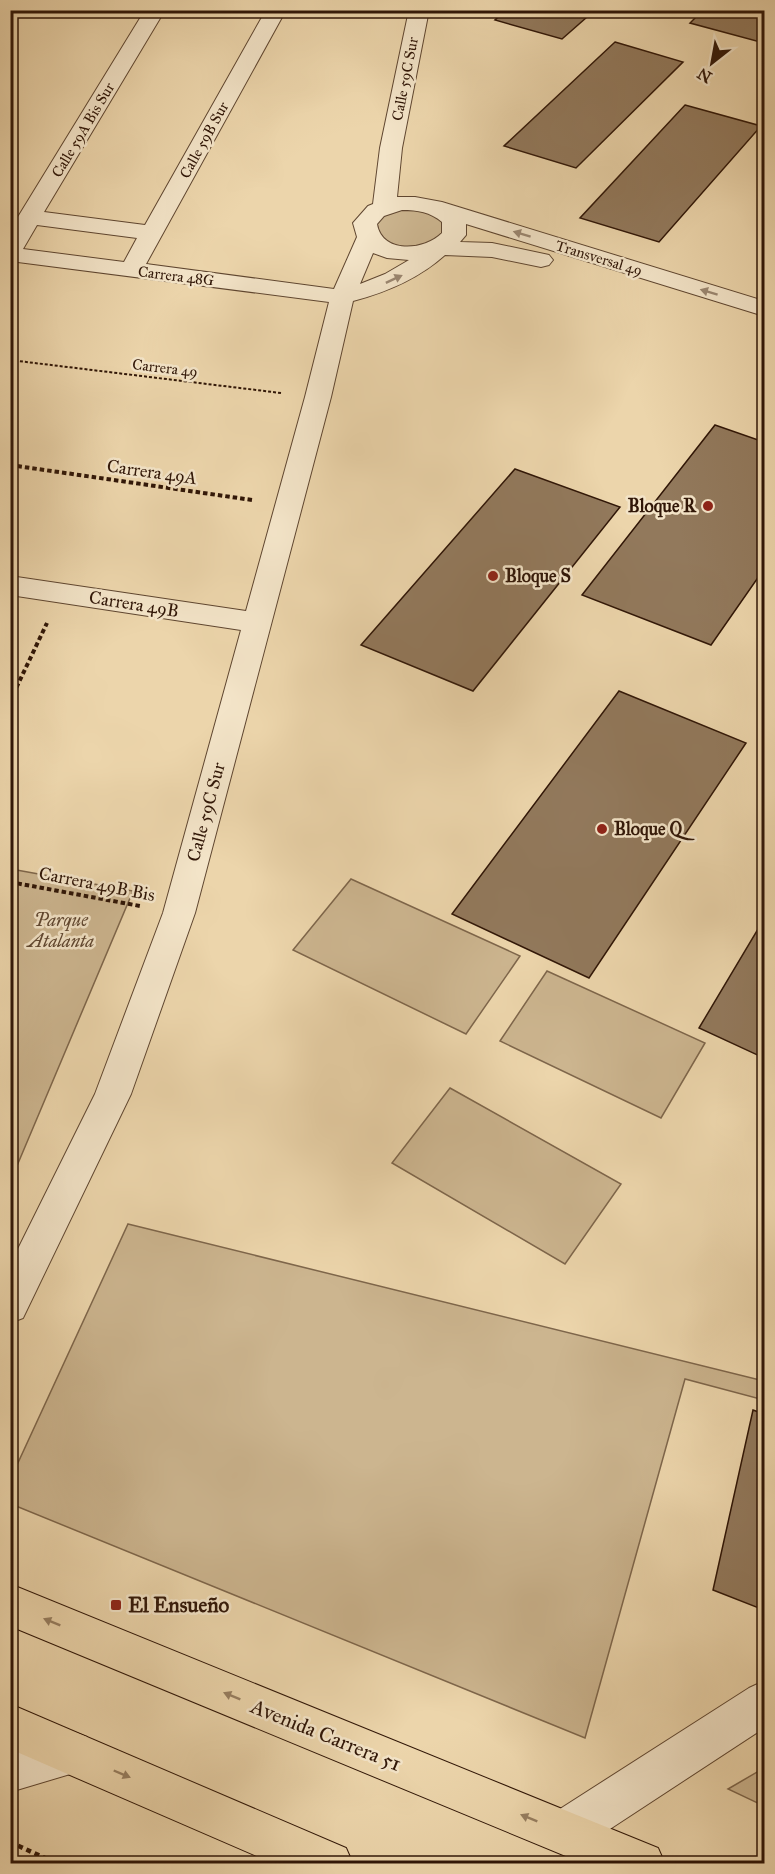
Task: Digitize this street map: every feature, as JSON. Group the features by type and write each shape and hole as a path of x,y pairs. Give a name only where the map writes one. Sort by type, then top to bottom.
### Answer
{"main road":[{"name":"Avenida Carrera 51","path":"10,1605 642,1863"},
{"path":"10,1726 294,1854 330,1863"}],"street":[{"name":"Calle 59A Bis Sur","path":"10,252 155,10"},
{"name":"Calle 59B Sur","path":"131,270 276,10"},
{"name":"Calle 59C Sur","path":"10,1306 113,1095 179,913 318,397 342,297 368,238 364,229 365,223 369,216 384,207 391,148 419,10"},
{"path":"342,297 375,288 399,278 451,241 456,229 450,216 434,207 391,148"},
{"name":"Transversal 49","path":"384,207 411,203 434,207 659,286 765,331"},
{"path":"30,217 152,233"},
{"name":"Transversal 49","path":"368,238 382,248 396,252 423,253 439,248 511,252 765,309"},
{"name":"Carrera 48G","path":"10,252 342,297"},
{"name":"Carrera 49B","path":"10,585 258,623"},
{"path":"565,1832 765,1703"},
{"path":"10,1770 71,1753"}],"path":[{"name":"Carrera 49","path":"10,360 318,397"},
{"name":"Carrera 49A","path":"10,465 289,505"},
{"path":"10,701 61,592"},
{"name":"Carrera 49B Bis","path":"10,882 179,913"},
{"path":"10,1842 58,1863"}],"green space":[{"path":"384,207 443,211 446,245 382,248 369,216"},
{"name":"Parque Atalanta","path":"10,869 133,891 11,1180"},
{"path":"351,879 520,956 466,1034 293,950"},
{"path":"547,971 705,1043 661,1118 500,1041"},
{"path":"450,1088 621,1184 565,1264 392,1163"},
{"path":"128,1224 764,1381 764,1400 685,1379 585,1738 11,1504 11,1478"},
{"path":"764,1768 764,1806 728,1789"}],"building":[{"path":"506,10 595,10 562,39 495,20"},
{"path":"703,10 764,10 764,43 690,23"},
{"path":"615,42 683,62 576,168 504,146"},
{"path":"685,105 761,126 659,242 580,218"},
{"name":"Bloque R","path":"715,425 764,442 764,569 711,645 582,595"},
{"name":"Bloque S","path":"515,469 620,507 473,691 361,645"},
{"name":"Bloque Q","path":"619,691 746,743 589,978 452,914"},
{"path":"764,919 764,1058 699,1028"},
{"path":"753,1410 764,1414 764,1610 713,1590"}],"place":[{"name":"Bloque R","path":"708,506"},
{"name":"Bloque S","path":"493,576"},
{"name":"Bloque Q","path":"602,829"},
{"name":"El Ensueño","path":"116,1605"}]}
